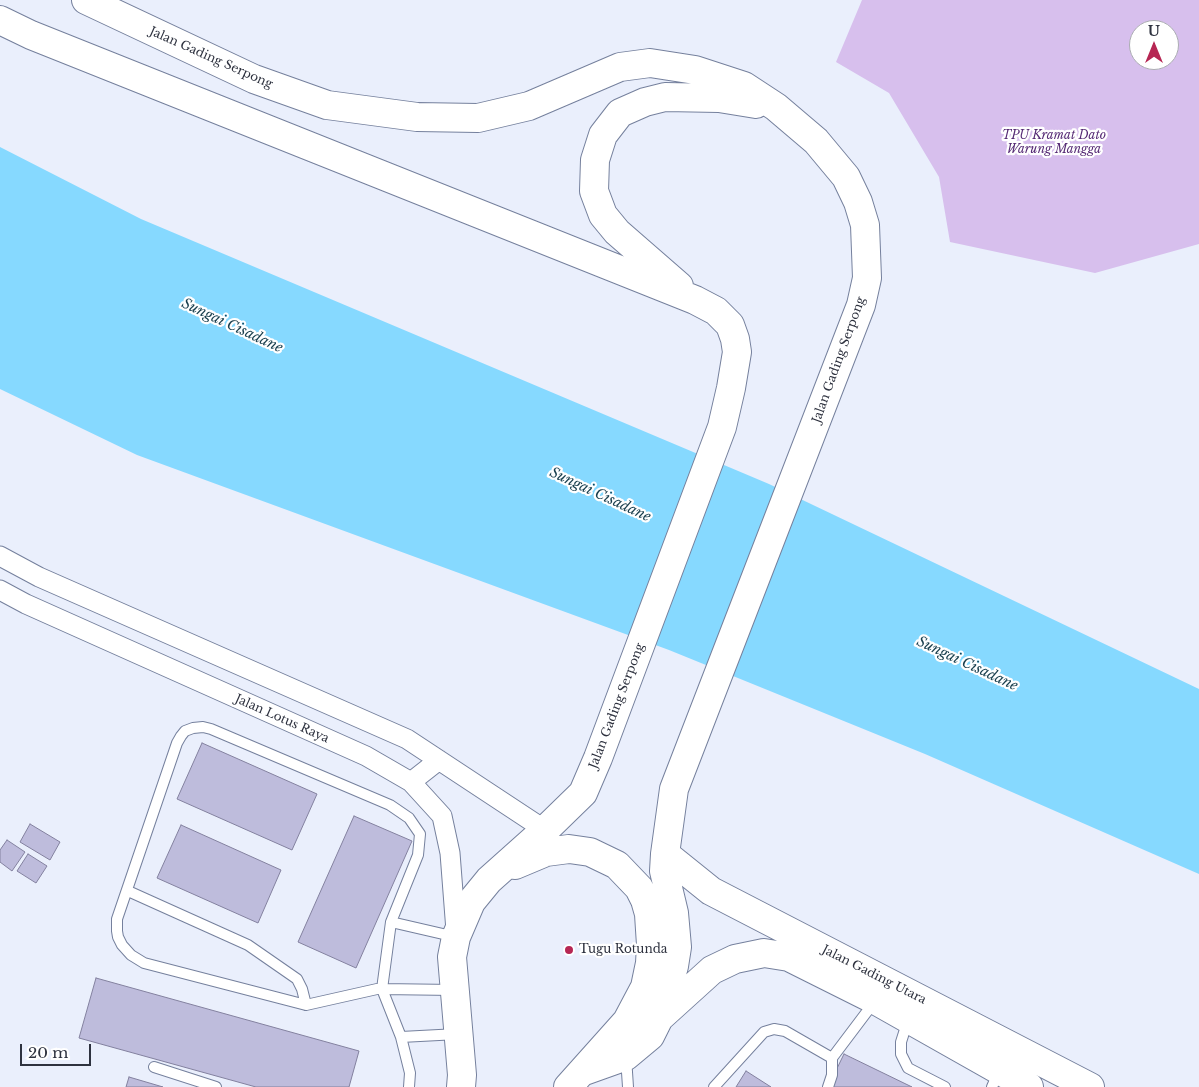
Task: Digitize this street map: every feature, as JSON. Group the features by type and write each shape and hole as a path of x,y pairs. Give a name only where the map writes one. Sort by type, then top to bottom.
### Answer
{"main road":[{"name":"Jalan Gading Serpong","path":"86,0 254,80 327,105 417,117 478,118 529,106 620,67 650,62 695,70 744,86 776,107 816,141 846,177 858,202 864,225 866,278 861,305 674,789 664,863"},
{"name":"Jalan Gading Serpong","path":"0,20 40,39 695,300 716,310 730,325 737,352 722,427 583,794 489,880 471,902 456,936 452,957 462,1075 461,1087"},
{"path":"695,300 617,232 603,214 594,191 595,160 603,135 620,113 645,102 665,97 719,98 776,107"},
{"path":"496,874 546,852 569,849 590,852 617,864 638,888 645,900 649,914 651,945 650,963 645,987 627,1020 576,1079"},
{"path":"576,1079 626,1056 650,1036 660,1018 674,966 677,947 674,913 664,863"},
{"name":"Jalan Gading Utara","path":"664,863 711,891 1090,1087"},
{"name":"Jalan Gading Utara","path":"660,1018 712,970 735,958 764,953 790,957 908,1019 996,1079 1029,1087"}],"street":[{"path":"0,556 39,578 407,739 545,830"},
{"name":"Jalan Lotus Raya","path":"0,590 26,604 366,756 411,782 442,816 450,853 456,936"},
{"path":"411,782 439,760"}],"lane":[{"path":"409,1087 410,1073 401,1037 382,989 391,922 418,855 420,834 409,818 390,805 203,727 185,731 180,736 117,919 118,937 131,955 144,963 306,1005 382,989 455,990"},
{"path":"128,891 248,946 297,979 302,988 306,1005"},
{"path":"391,922 456,936"},
{"path":"828,1087 832,1075 832,1058 875,1000"},
{"path":"908,1019 900,1042 901,1054 908,1068 945,1087"},
{"path":"714,1087 764,1032 774,1029 785,1031 832,1058"},
{"path":"401,1037 459,1034"},
{"path":"626,1056 628,1087"},
{"path":"154,1067 216,1087"}],"green space":[{"name":"TPU Kramat Dato Warung Mangga","path":"862,0 1199,0 1199,244 1095,273 950,242 939,177 889,93 836,62"}],"water":[{"name":"Sungai Cisadane","path":"0,147 141,219 769,484 1199,689 1199,874 925,754 669,650 137,455 0,389"}],"building":[{"path":"202,743 317,794 292,850 177,799"},
{"path":"354,816 412,841 356,968 298,942"},
{"path":"30,824 60,842 50,860 20,842"},
{"path":"181,825 281,870 258,923 157,878"},
{"path":"7,840 25,852 12,871 0,862 0,850"},
{"path":"28,854 47,866 36,883 17,871"},
{"path":"96,978 359,1051 349,1087 256,1087 79,1038"},
{"path":"844,1054 912,1087 828,1087"},
{"path":"746,1071 771,1087 736,1087"},
{"path":"129,1077 163,1087 126,1087"}],"place":[{"name":"Tugu Rotunda","path":"569,950"}]}
